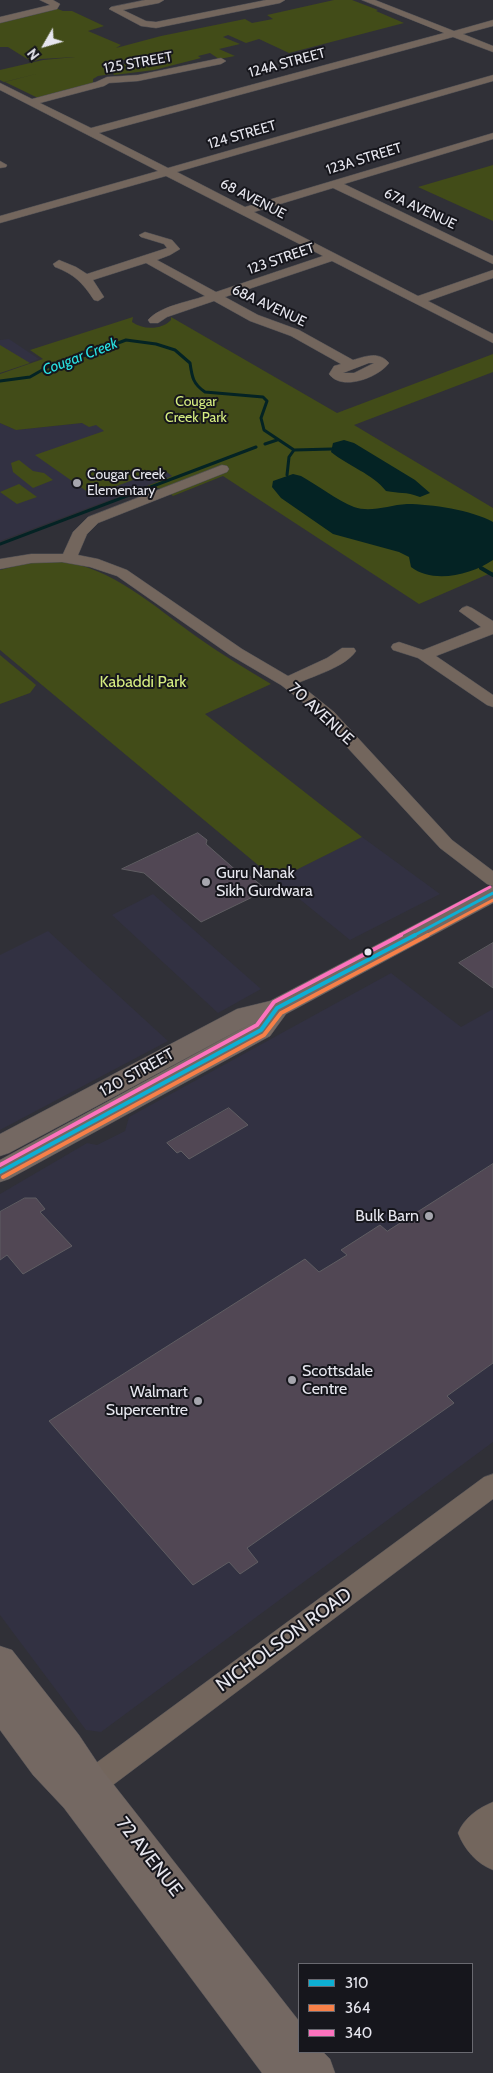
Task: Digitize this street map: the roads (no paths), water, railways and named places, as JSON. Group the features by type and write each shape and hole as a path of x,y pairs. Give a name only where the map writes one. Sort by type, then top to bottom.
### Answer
{"main road":[{"name":"120 STREET","path":"0,1146 246,1015 277,1008 493,893"},
{"name":"120 STREET","path":"0,1172 261,1030 277,1008"},
{"name":"72 AVENUE","path":"0,1661 67,1747 84,1789 286,2073"},
{"name":"72 AVENUE","path":"0,1703 41,1757 84,1789 298,2051"},
{"name":"72 AVENUE","path":"300,2053 316,2073"}],"street":[{"path":"0,20 54,7 55,4 45,0"},
{"path":"159,0 146,1 114,9 144,24 150,24 279,0"},
{"path":"367,0 493,49"},
{"name":"124A STREET","path":"89,132 493,23"},
{"name":"125 STREET","path":"31,102 100,84 106,80 138,78 221,61"},
{"name":"124 STREET","path":"3,221 493,78"},
{"name":"68 AVENUE","path":"0,86 493,339"},
{"name":"123A STREET","path":"244,211 493,136"},
{"name":"67A AVENUE","path":"334,184 493,260"},
{"path":"86,278 174,249 168,242 145,236"},
{"name":"123 STREET","path":"154,320 163,314 333,257"},
{"name":"68A AVENUE","path":"148,259 254,318 294,333 352,365"},
{"path":"60,264 72,268 86,278 98,297"},
{"path":"418,300 493,274"},
{"path":"69,558 80,532 93,520 222,469"},
{"name":"70 AVENUE","path":"0,564 20,559 69,558 105,565 122,573 236,652 287,682 328,716 446,844 493,880"},
{"path":"467,611 493,628"},
{"path":"424,655 493,628"},
{"path":"399,647 424,655 493,702"},
{"path":"287,682 333,661 348,651"},
{"name":"NICHOLSON ROAD","path":"84,1789 493,1485"},
{"path":"483,1825 493,1856"}],"waterway":[{"name":"Cougar Creek","path":"0,381 30,377 51,365 86,355 126,340 156,344 175,350 190,363 194,380 205,392 263,397 267,401 261,418 264,430 294,450"},
{"name":"Cougar Creek","path":"265,444 277,440"},
{"name":"Cougar Creek","path":"0,544 256,447"},
{"name":"Cougar Creek","path":"294,450 332,449"},
{"name":"Cougar Creek","path":"287,475 289,457 294,450"},
{"name":"Cougar Creek","path":"481,568 493,575"}],"place":[{"name":"Cougar Creek Elementary","path":"77,483"},
{"name":"Guru Nanak Sikh Gurdwara","path":"206,882"},
{"name":"Bulk Barn","path":"429,1216"},
{"name":"Scottsdale Centre","path":"292,1380"},
{"name":"Walmart Supercentre","path":"198,1401"}],"park label":[{"name":"Cougar Creek Park","path":"196,410"},
{"name":"Kabaddi Park","path":"143,682"}]}
